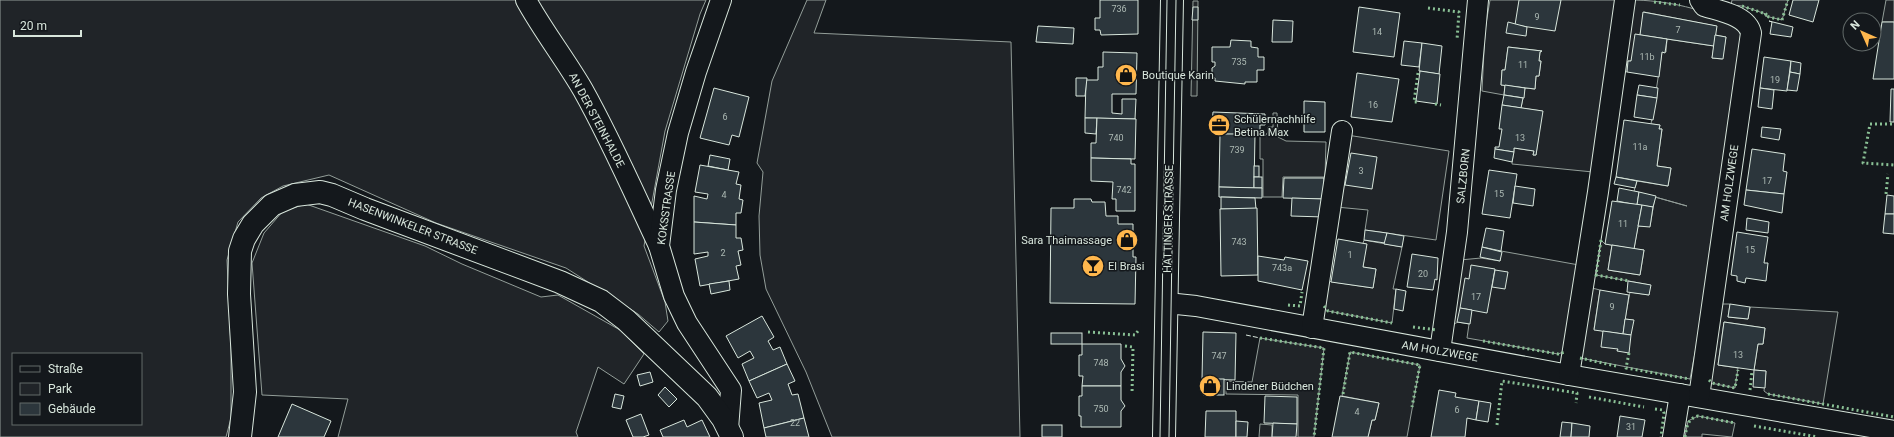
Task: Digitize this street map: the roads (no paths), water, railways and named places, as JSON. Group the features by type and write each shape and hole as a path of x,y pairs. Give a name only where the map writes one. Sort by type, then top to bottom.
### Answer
{"street":[{"name":"AN DER STEINHALDE","path":"526,0 539,25 582,88 609,138 659,246"},
{"name":"KOKSSTRASSE","path":"722,0 696,72 678,133 666,190 659,246 674,296 687,323 731,390 730,433"},
{"name":"HATTINGER STRASSE","path":"1164,437 1172,0"},
{"name":"SALZBORN","path":"1440,351 1457,232 1478,0"},
{"path":"1568,375 1593,221 1625,0"},
{"name":"AM HOLZWEGE","path":"1699,397 1751,33 1750,28 1742,20 1704,6 1700,0"},
{"path":"1312,328 1342,131"},
{"name":"HASENWINKELER STRASSE","path":"240,437 245,392 239,294 240,251 244,239 253,224 272,205 295,195 320,192 332,195 365,209 560,282 601,302 626,320 707,398 730,433"},
{"name":"AM HOLZWEGE","path":"1167,303 1196,306 1568,375 1894,431"},
{"path":"1673,437 1680,394"}],"tram line":[{"path":"1160,437 1167,0"},
{"path":"1169,437 1176,0"}],"place":[{"name":"Boutique Karin","path":"1126,75"},
{"name":"Schülernachhilfe Betina Max","path":"1219,125"},
{"name":"Sara Thaimassage","path":"1127,240"},
{"name":"El Brasi","path":"1093,266"},
{"name":"Lindener Büdchen","path":"1210,386"}]}
